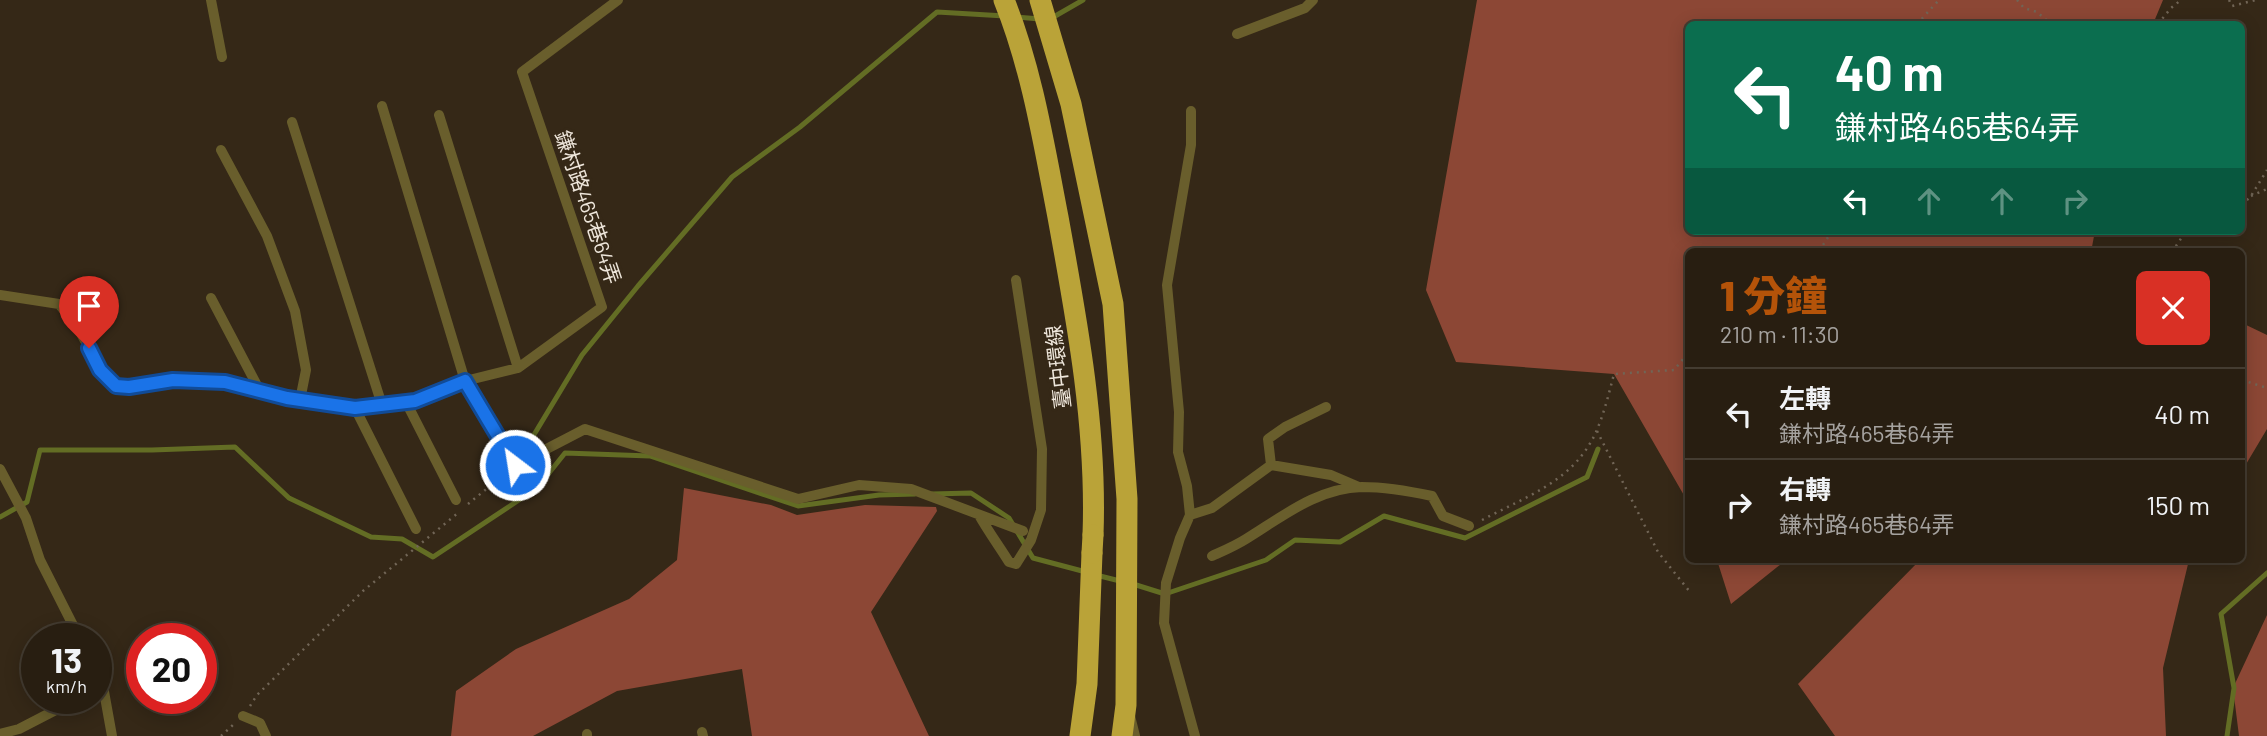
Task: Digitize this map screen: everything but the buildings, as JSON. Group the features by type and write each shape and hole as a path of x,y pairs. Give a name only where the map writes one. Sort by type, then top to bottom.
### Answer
{"highway":[{"name":"臺中環線","path":"1009,13 1039,118 1077,325 1095,486 1087,684 1080,736"},
{"path":"1044,13 1071,104 1113,304 1127,499 1126,705 1122,736"}],"lane":[{"path":"211,0 222,57"},
{"name":"鎌村路465巷64弄","path":"0,295 59,304 77,326 100,370 116,386 129,387 173,380 225,382 300,400 355,408 415,401 465,381 518,368 602,307 522,72 618,0"},
{"path":"1237,34 1305,8 1313,0"},
{"path":"382,106 465,381 515,465"},
{"path":"1191,111 1191,145 1167,285 1179,412 1178,452 1187,486 1190,515 1166,583 1164,622 1195,736"},
{"path":"439,115 518,368"},
{"path":"292,122 382,405"},
{"path":"220,150 267,236 295,311 306,370 300,400"},
{"path":"979,515 989,533 999,542 1009,562 1016,564 1031,540 1041,510 1042,449 1016,280"},
{"path":"211,298 260,391"},
{"path":"406,402 456,500"},
{"path":"1271,465 1268,439 1285,427 1326,407"},
{"path":"355,408 416,530"},
{"path":"533,456 585,429 799,499 859,485 911,489 1023,531"},
{"path":"1190,515 1212,508 1271,465 1331,475 1360,487"},
{"path":"0,469 26,518 40,560 72,623"},
{"path":"1212,556 1316,497 1360,487 1398,489 1432,496 1443,516 1469,526"},
{"path":"1126,705 1135,736"},
{"path":"0,734 19,729 48,714"},
{"path":"106,714 112,736"},
{"path":"243,716 260,723 266,736"}],"path":[{"path":"1920,21 1939,0"},
{"path":"2017,0 2024,8 2037,12 2048,21"},
{"path":"2163,21 2171,8 2181,0"},
{"path":"2229,0 2232,6 2256,0"},
{"path":"2245,202 2267,170"},
{"path":"2251,196 2267,188"},
{"path":"1818,248 1829,235"},
{"path":"1469,526 1559,479 1579,462 1597,431 1614,374 1674,370 1685,357"},
{"path":"2245,381 2267,388"},
{"path":"1597,431 1658,552 1690,592"},
{"path":"222,736 243,716 257,695 363,591 515,465"}],"shaded area":[{"path":"1477,0 2163,0 2154,21 1685,21 1685,235 2094,235 2092,248 1685,248 1685,497 1614,374 1456,362 1426,290"},
{"path":"2245,324 2267,335 2267,429 2245,466"},
{"path":"684,488 771,505 797,515 865,505 936,507 937,511 871,612 929,736 752,736 742,669 617,691 533,736 451,736 456,691 516,649 629,599 677,560"},
{"path":"1718,563 1782,563 1731,604"},
{"path":"1917,563 2188,563 2163,668 2166,736 1835,736 1798,684"},
{"path":"2267,615 2267,736 2239,736 2233,688"}],"waterway":[{"path":"1050,19 1083,0"},
{"path":"537,488 523,453 582,355 732,177 800,127 937,12 1005,16"},
{"path":"1015,17 1040,19"},
{"path":"0,517 27,502 40,450 235,447 289,498 371,537 402,539 433,557 537,488 565,453 650,456 798,506 879,495 915,494"},
{"path":"1133,584 1165,594 1266,560 1295,540 1340,542 1384,516 1465,538 1587,477 1598,449"},
{"path":"932,494 971,493 1009,518 1033,558 1086,572"},
{"path":"2227,736 2234,688 2221,614 2267,573"},
{"path":"1096,575 1120,581"}],"route":[{"path":"89,348 100,370 116,386 129,387 173,380 225,382 287,398 355,408 415,401 465,381 515,465"}]}
